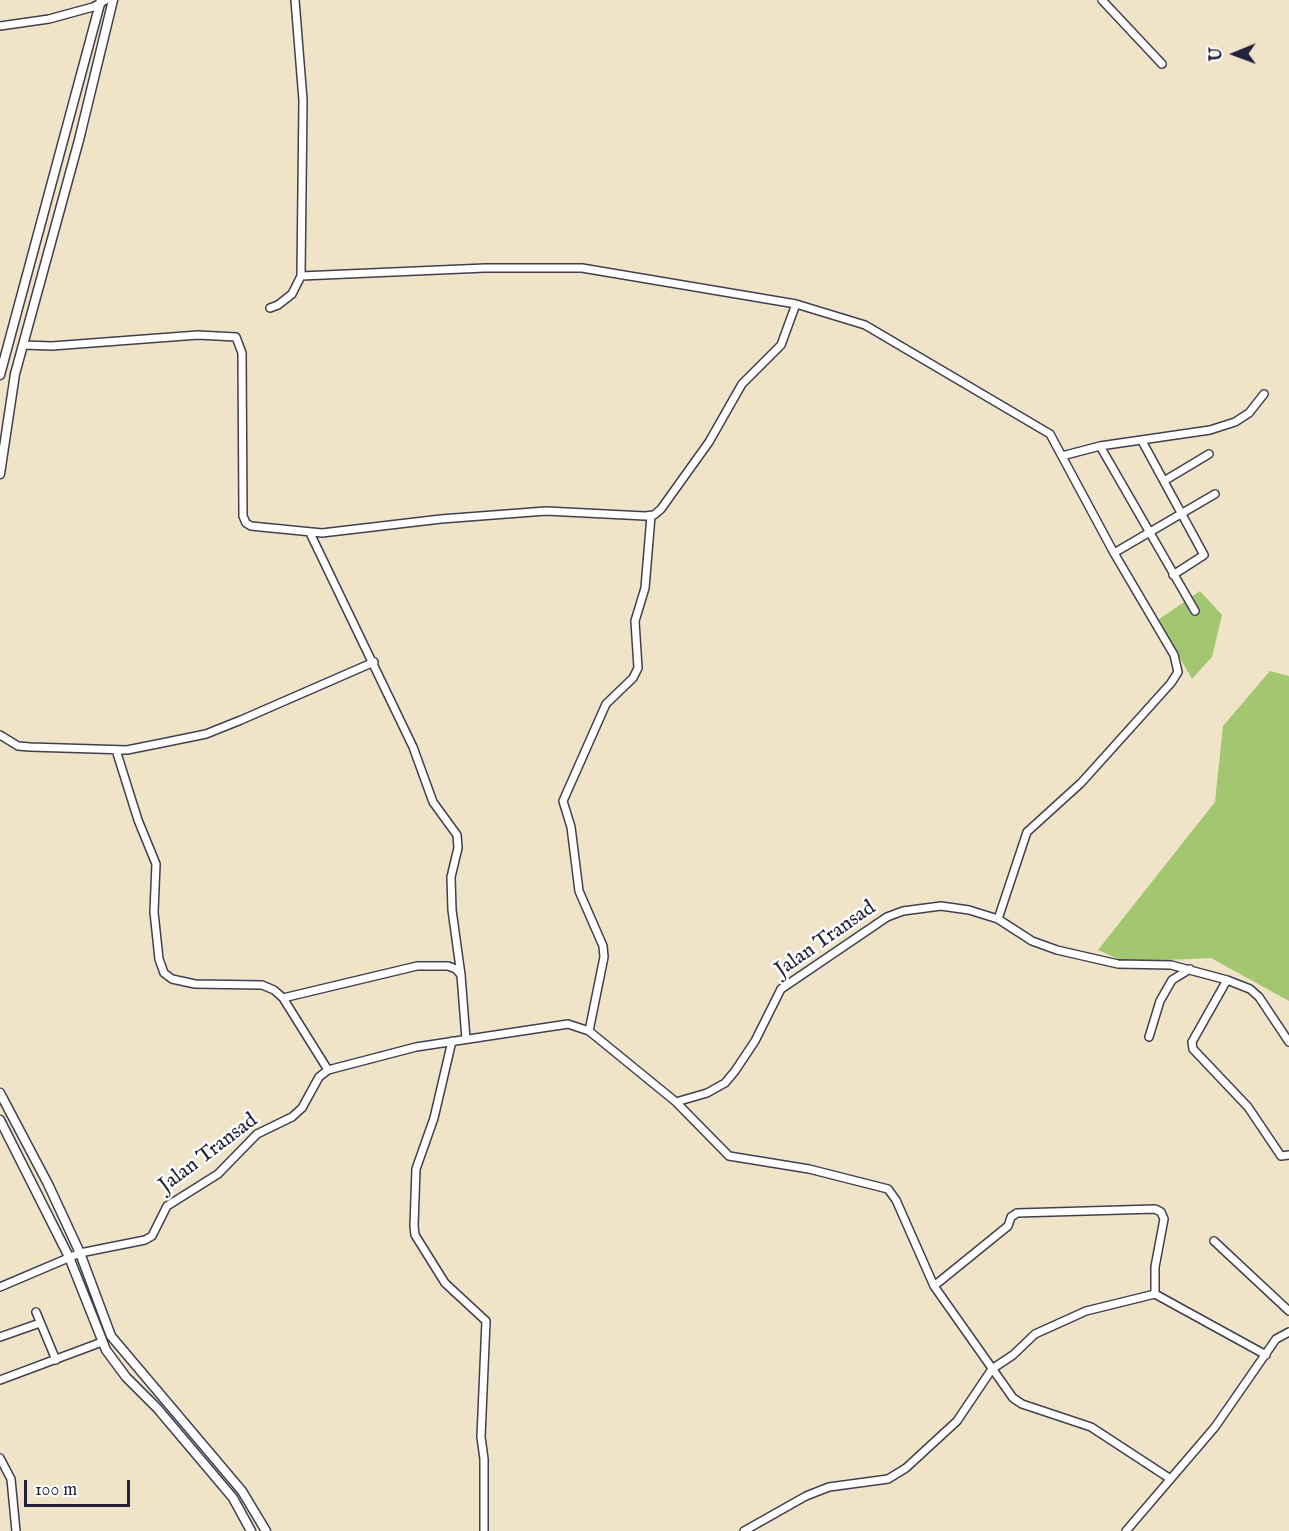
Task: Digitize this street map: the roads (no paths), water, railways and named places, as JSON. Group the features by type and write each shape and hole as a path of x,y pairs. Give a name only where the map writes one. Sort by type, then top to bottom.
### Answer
{"street":[{"path":"0,474 12,387 80,140 113,0"},
{"path":"270,308 292,294 299,285 301,276 303,100 295,0"},
{"path":"1102,0 1162,64"},
{"path":"0,26 49,19 103,1"},
{"path":"0,375 103,1"},
{"path":"301,276 485,268 582,268 796,304 865,325 1046,430 1054,438 1114,554 1174,655 1178,672 1171,683 1081,783 1027,832 998,920"},
{"path":"23,345 52,346 198,335 236,337 242,353 243,516 246,523 310,533 546,511 651,516 661,509 709,442 742,384 781,345 796,304"},
{"path":"1062,456 1100,446 1203,432 1235,422 1255,408 1264,394"},
{"path":"1142,441 1204,556 1173,574"},
{"path":"1100,446 1195,611"},
{"path":"1164,481 1209,454"},
{"path":"1114,554 1215,494"},
{"path":"589,1031 604,957 603,946 579,891 571,827 563,801 606,704 633,678 638,668 635,621 645,588 651,516"},
{"path":"310,533 413,747 433,802 457,835 458,848 451,878 452,910 461,975 466,1039"},
{"path":"0,735 18,746 116,750 206,734 374,662"},
{"path":"116,750 138,820 156,864 154,912 159,959 164,973 172,979 195,984 262,985 283,998 328,1070 416,1047 452,1041 568,1024 589,1031 676,1102 725,1152 736,1159 809,1169 888,1189 896,1200 934,1286 1017,1402 1091,1427 1169,1478"},
{"name":"Jalan Transad","path":"676,1102 707,1093 724,1083 755,1041 781,989 887,917 903,911 941,906 969,910 998,920 1032,940 1057,950 1118,964 1171,965 1227,980 1250,989 1259,997 1289,1042"},
{"path":"283,998 417,966 448,966 456,969 461,975"},
{"path":"1149,1037 1160,1001 1172,980 1190,969"},
{"path":"1227,980 1192,1042 1193,1049 1248,1107 1281,1156 1289,1155"},
{"path":"452,1041 434,1118 416,1168 414,1226 415,1235 445,1283 486,1321 481,1437 484,1459 484,1531"},
{"name":"Jalan Transad","path":"0,1287 80,1253 145,1240 152,1236 167,1206 218,1174 257,1134 292,1117 302,1108 319,1077 328,1070"},
{"path":"0,1093 48,1184 80,1253 111,1336 130,1362 186,1421 242,1491 266,1531"},
{"path":"0,1120 69,1257 102,1342 126,1377 233,1498 251,1531"},
{"path":"934,1286 1008,1226 1011,1217 1017,1213 1155,1209 1161,1212 1164,1219 1155,1267 1155,1294"},
{"path":"1214,1241 1289,1311"},
{"path":"744,1531 821,1490 888,1479 906,1468 957,1421 992,1369 1013,1355 1035,1334 1055,1323 1086,1311 1155,1294 1266,1355"},
{"path":"36,1312 56,1360"},
{"path":"0,1337 40,1323"},
{"path":"1126,1531 1215,1427 1276,1339 1289,1332"},
{"path":"0,1380 102,1342"},
{"path":"0,1458 11,1479 16,1531"},
{"path":"210,1470 219,1463"}]}
